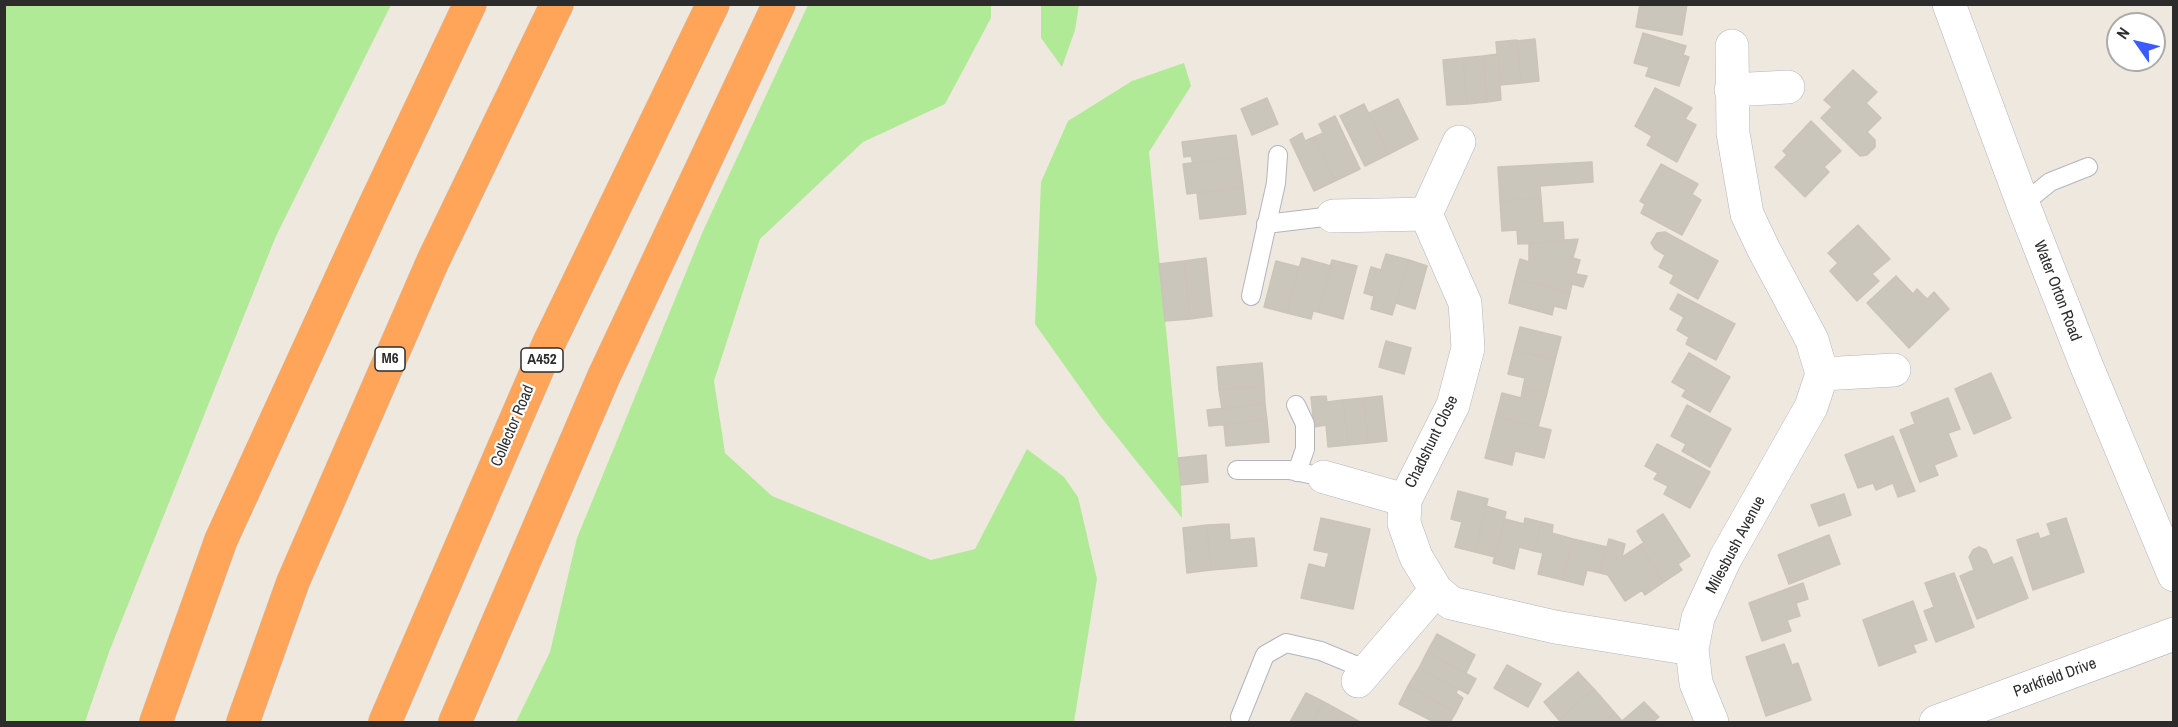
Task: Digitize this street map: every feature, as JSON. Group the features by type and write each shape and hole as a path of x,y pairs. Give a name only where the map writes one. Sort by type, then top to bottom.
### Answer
{"highway":[{"path":"156,723 221,540 470,4"},
{"name":"M6","path":"243,723 293,582 433,261 557,4"},
{"name":"Collector Road","path":"386,723 548,345 713,4"},
{"path":"455,723 604,376 779,4"}],"street":[{"name":"Water Orton Road","path":"1949,4 2023,204 2087,367 2174,575"},
{"path":"1732,46 1733,134 1747,213 1762,248 1812,340 1822,374 1894,370"},
{"path":"1731,90 1788,87"},
{"path":"1333,216 1426,214 1459,142"},
{"name":"Chadshunt Close","path":"1426,214 1466,303 1468,348 1454,405 1405,500 1404,523 1416,557 1436,590 1451,603 1532,622 1692,649"},
{"name":"Milesbush Avenue","path":"1712,723 1696,683 1692,649 1698,618 1725,559 1811,407 1822,374"},
{"name":"Chadshunt Close","path":"1310,475 1405,500"},
{"path":"1362,675 1436,590"},
{"name":"Parkfield Drive","path":"1936,723 2174,634"}],"lane":[{"path":"1251,296 1276,183 1278,155"},
{"path":"2023,204 2050,182 2088,167"},
{"path":"1266,224 1333,216"},
{"path":"1237,470 1310,475 1305,449 1305,424 1296,405"},
{"path":"1240,717 1265,655 1286,643 1321,651 1362,675"}],"green space":[{"path":"4,5 391,5 276,236 109,652 85,722 5,722"},
{"path":"808,5 991,5 991,18 945,104 863,142 760,239 714,381 725,453 772,496 931,560 975,549 1027,449 1064,477 1078,497 1097,579 1074,722 516,722 550,652 577,538 703,231"},
{"path":"1041,5 1079,5 1075,30 1062,67 1041,38"},
{"path":"1184,63 1191,86 1149,152 1181,485 1182,518 1101,417 1035,324 1041,182 1068,121 1132,81"}],"building":[{"path":"1640,4 1687,4 1682,35 1636,27"},
{"path":"1643,33 1686,46 1683,55 1689,57 1679,86 1646,76 1649,67 1634,63"},
{"path":"1535,39 1539,81 1521,83 1517,41"},
{"path":"1517,40 1521,83 1500,85 1496,42"},
{"path":"1498,54 1501,100 1487,102 1483,56"},
{"path":"1483,56 1487,102 1467,104 1463,58"},
{"path":"1463,58 1467,104 1447,105 1443,60"},
{"path":"1853,70 1877,92 1866,103 1881,118 1867,132 1875,140 1875,147 1867,155 1860,156 1821,118 1832,107 1824,100"},
{"path":"1655,88 1692,108 1685,119 1696,125 1677,162 1647,145 1652,136 1635,126"},
{"path":"1267,98 1278,124 1252,135 1241,109"},
{"path":"1398,99 1418,139 1389,154 1369,113"},
{"path":"1364,104 1389,154 1365,166 1340,116"},
{"path":"1335,116 1360,169 1335,181 1314,137 1323,133 1319,124"},
{"path":"1811,121 1841,151 1824,167 1829,172 1805,197 1775,167 1787,155 1783,151"},
{"path":"1302,133 1305,141 1314,137 1335,181 1314,191 1290,140"},
{"path":"1236,135 1239,157 1193,163 1191,156 1184,157 1182,142"},
{"path":"1239,157 1243,187 1187,194 1183,164"},
{"path":"1592,162 1593,182 1540,186 1541,198 1500,201 1498,167"},
{"path":"1661,164 1698,184 1692,194 1701,200 1682,235 1641,213 1645,204 1640,201"},
{"path":"1243,187 1246,214 1200,219 1197,193"},
{"path":"1541,198 1543,223 1563,222 1564,241 1518,244 1517,230 1502,231 1500,201"},
{"path":"1858,225 1890,259 1872,274 1879,281 1857,301 1830,271 1838,263 1828,253"},
{"path":"1665,232 1718,261 1698,299 1670,283 1674,275 1659,267 1665,255 1655,249 1651,243 1657,233"},
{"path":"1578,239 1573,258 1580,260 1576,274 1587,276 1583,287 1572,284 1570,293 1515,278 1520,259 1529,262 1529,243"},
{"path":"1386,254 1409,260 1392,315 1371,309 1374,296 1364,293 1371,267 1381,270"},
{"path":"1206,258 1212,316 1190,319 1184,261"},
{"path":"1302,258 1331,266 1318,312 1313,311 1311,319 1287,313"},
{"path":"1332,260 1357,266 1343,319 1318,312"},
{"path":"1409,260 1427,266 1415,309 1396,303"},
{"path":"1184,261 1190,319 1165,321 1159,264"},
{"path":"1276,261 1299,267 1287,313 1264,307"},
{"path":"1896,276 1913,294 1917,289 1927,299 1934,292 1949,309 1909,348 1867,303"},
{"path":"1515,278 1570,293 1566,309 1554,306 1552,315 1509,303"},
{"path":"1678,294 1735,324 1716,360 1686,344 1689,337 1677,330 1684,317 1670,309"},
{"path":"1520,327 1561,337 1555,360 1514,350"},
{"path":"1386,341 1411,348 1404,374 1379,367"},
{"path":"1514,350 1555,360 1547,393 1523,387 1525,378 1508,374"},
{"path":"1689,353 1730,377 1710,412 1682,396 1686,390 1672,382"},
{"path":"1262,363 1264,386 1219,390 1217,367"},
{"path":"1991,373 2011,418 1974,434 1955,389"},
{"path":"1264,386 1265,404 1222,409 1219,390"},
{"path":"1523,387 1547,393 1538,427 1496,416 1502,393 1521,398"},
{"path":"1326,396 1327,402 1343,400 1348,445 1328,447 1326,425 1314,427 1311,397"},
{"path":"1382,396 1387,441 1368,443 1364,398"},
{"path":"1364,398 1368,443 1348,445 1343,400"},
{"path":"1948,398 1960,429 1948,433 1957,456 1934,465 1938,475 1920,482 1900,430 1915,424 1911,413"},
{"path":"1265,404 1267,420 1209,426 1207,410"},
{"path":"1687,405 1731,429 1710,467 1682,451 1686,444 1671,436"},
{"path":"1496,416 1551,430 1544,458 1515,451 1512,465 1485,458"},
{"path":"1267,420 1269,442 1226,446 1224,425"},
{"path":"1893,436 1915,491 1898,497 1893,483 1876,490 1873,483 1858,488 1845,455"},
{"path":"1657,444 1710,472 1690,508 1664,494 1668,486 1654,479 1658,473 1645,466"},
{"path":"1206,455 1208,482 1181,485 1178,458"},
{"path":"1458,491 1488,499 1475,552 1455,547 1462,522 1451,519"},
{"path":"1844,494 1851,515 1819,526 1811,505"},
{"path":"1486,506 1506,512 1495,557 1475,552"},
{"path":"1663,514 1690,556 1678,564 1682,570 1664,582 1640,545 1644,543 1637,531"},
{"path":"1321,518 1370,529 1353,609 1301,598 1309,564 1325,568 1329,553 1314,550"},
{"path":"1525,518 1541,522 1534,551 1519,547 1514,569 1493,563 1505,519 1524,524"},
{"path":"2066,518 2084,572 2033,590 2017,540 2038,533 2040,539 2051,535 2047,524"},
{"path":"1541,522 1553,525 1552,533 1573,539 1563,580 1538,574 1543,553 1534,551"},
{"path":"1229,524 1230,540 1254,538 1257,566 1211,570 1207,525"},
{"path":"1207,525 1211,570 1187,573 1183,528"},
{"path":"1829,535 1840,564 1789,584 1778,555"},
{"path":"1573,539 1607,547 1600,573 1587,570 1583,585 1563,580"},
{"path":"1609,539 1625,544 1622,557 1640,545 1664,582 1645,595 1642,590 1625,601 1608,575 1600,573"},
{"path":"1979,547 1986,550 1993,565 2012,557 2028,598 1977,619 1960,576 1974,570 1969,557 1973,550"},
{"path":"1954,573 1974,627 1936,642 1924,611 1934,607 1925,583"},
{"path":"1803,583 1808,599 1796,603 1800,616 1787,620 1791,631 1762,641 1749,603"},
{"path":"1913,601 1927,640 1913,645 1916,652 1879,666 1863,620"},
{"path":"1437,634 1475,655 1466,673 1427,652"},
{"path":"1784,644 1792,665 1798,663 1811,700 1766,716 1746,657"},
{"path":"1427,652 1476,679 1468,694 1419,668"},
{"path":"1507,665 1541,684 1528,707 1494,688"},
{"path":"1419,668 1458,689 1456,693 1463,698 1456,712 1408,686"},
{"path":"1578,672 1594,689 1559,720 1544,702"},
{"path":"1408,686 1456,712 1450,722 1434,722 1399,704"},
{"path":"1594,689 1615,713 1604,722 1562,722 1559,720"},
{"path":"1306,693 1324,702 1312,722 1290,722"},
{"path":"1324,702 1342,712 1336,722 1312,722"},
{"path":"1644,702 1659,717 1653,722 1604,722 1615,713 1622,721"},
{"path":"1342,712 1360,722 1336,722"}]}
